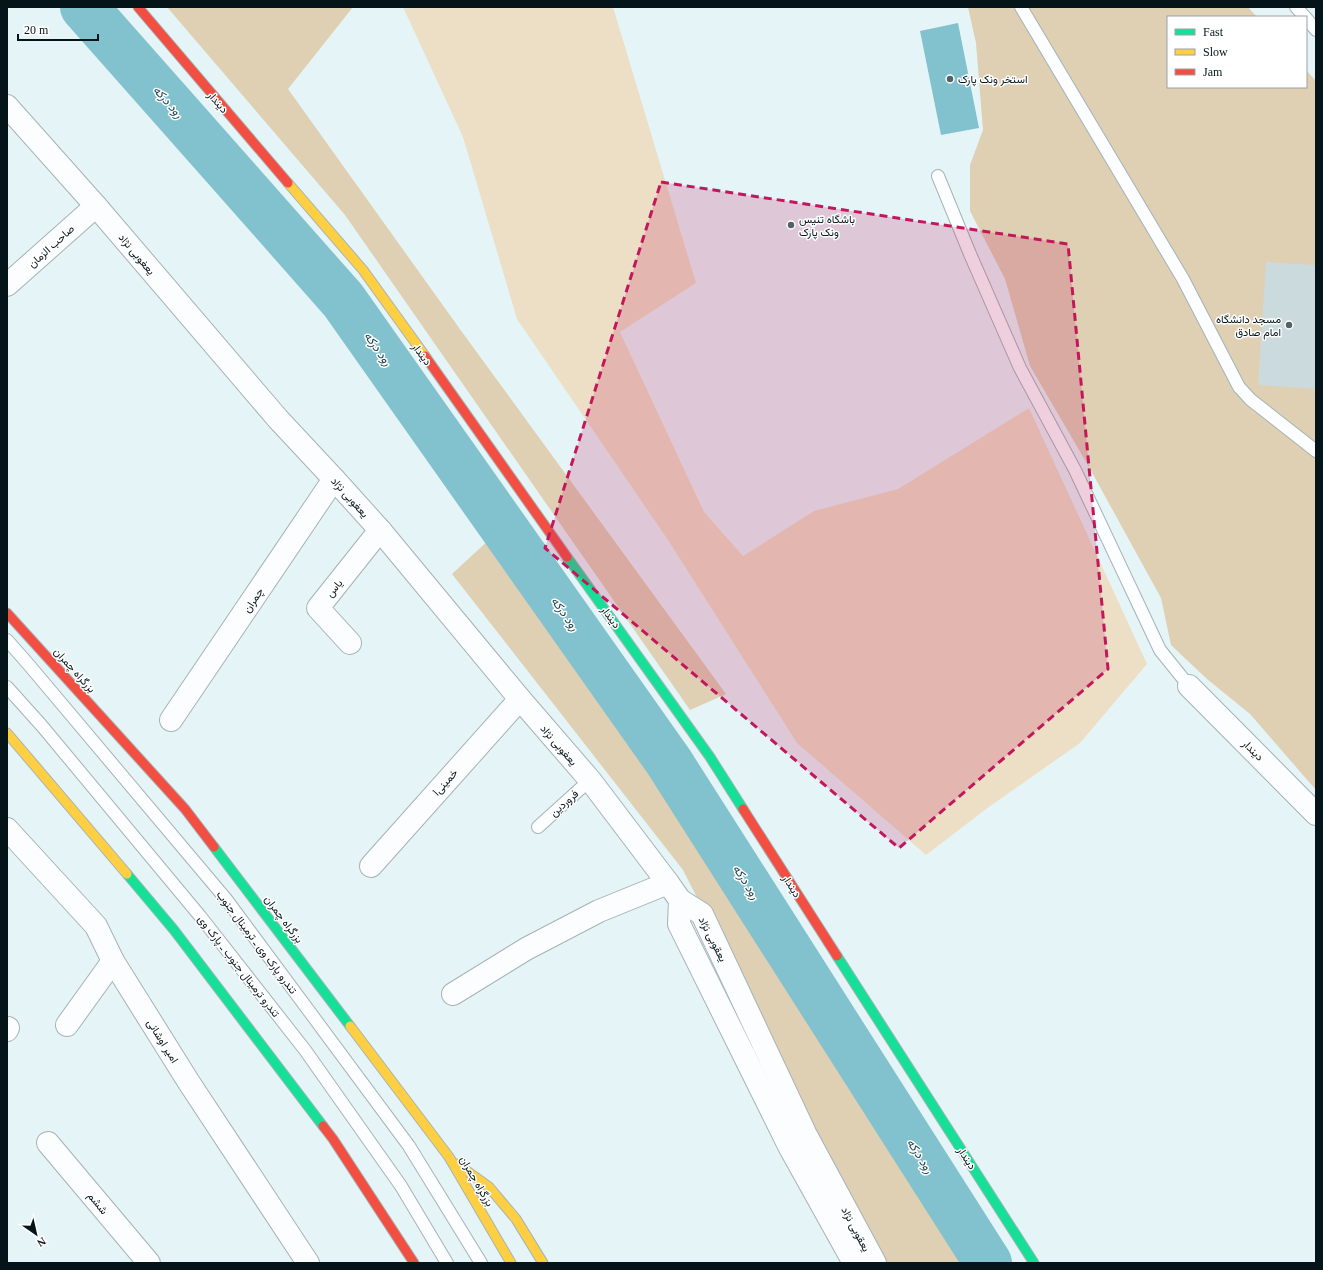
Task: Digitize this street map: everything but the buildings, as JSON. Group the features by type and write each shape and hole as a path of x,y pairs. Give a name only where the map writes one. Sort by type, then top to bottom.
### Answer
{"main road":[{"name":"دیندار","path":"138,7 363,270 701,744 1034,1263"},
{"name":"بزرگراه چمران","path":"7,613 186,809 449,1158 511,1263"},
{"path":"7,733 174,930 333,1139 414,1263"},
{"path":"449,1158 489,1188 516,1219 543,1263"}],"street":[{"name":"یعغوبی نژاد","path":"7,106 96,206 278,419 380,530 520,699 590,780 674,891"},
{"name":"صاحب الزمان","path":"7,285 96,206"},
{"name":"چمران","path":"171,720 334,479"},
{"name":"یاس","path":"350,643 318,608 380,530"},
{"name":"دیندار","path":"1189,686 1316,814"},
{"name":"lخمینی","path":"371,866 520,699"},
{"name":"امیر اوشانی","path":"7,829 96,926 113,961 192,1088 308,1263"},
{"path":"453,994 526,949 599,911 674,891"},
{"name":"یعقوبی نژاد","path":"674,891 679,924 790,1148 854,1263"},
{"name":"یعقوبی نژاد","path":"674,891 702,914 806,1135 875,1263"},
{"path":"67,1026 113,961"},
{"name":"ششم","path":"48,1143 149,1263"}],"lane":[{"path":"1021,7 1183,279 1239,387 1251,400 1316,451"},
{"path":"1296,7 1303,16"},
{"path":"1307,20 1316,30"},
{"path":"938,176 1020,368 1075,470 1160,650 1189,686"},
{"name":"تندرو پارک وی ـ ترمینال جنوب","path":"7,640 226,900 410,1146 481,1263"},
{"name":"تندرو ترمینال جنوب ـ پارک وی","path":"7,687 42,726 200,916 305,1050 400,1186 447,1263"},
{"name":"فروردین","path":"538,827 590,780"}],"highlighted area":[{"path":"661,182 1068,244 1108,669 899,848 545,548"}],"shaded area":[{"path":"167,7 353,7 288,89 462,332 726,694 690,710 345,215"},
{"path":"403,7 613,7 696,283 620,332 704,512 743,556 814,511 898,489 1029,408 1147,664 1080,743 986,809 926,855 797,743 668,540 517,319 463,137"},
{"path":"968,7 1248,7 1256,16 1167,16 1167,88 1307,88 1307,71 1316,81 1316,790 1250,714 1207,679 1171,645 1161,598 1089,467 1030,366 1005,279 970,211 970,165 983,130 976,43"},
{"path":"492,537 750,909 930,1203 970,1263 887,1263 815,1131 683,870 452,574"}],"water":[{"name":"استخر ونک پارک","path":"958,23 979,128 941,135 920,31"}],"waterway":[{"name":"رود درکه","path":"84,7 343,300 669,762 988,1263"}],"traffic: fast":[{"path":"567,557 710,757 743,809"},
{"path":"214,847 350,1026"},
{"path":"127,874 174,930 323,1126"},
{"path":"837,956 1034,1263"}],"traffic: slow":[{"path":"288,183 363,270 425,356"},
{"path":"7,733 127,874"},
{"path":"350,1026 449,1157 511,1263"},
{"path":"457,1164 489,1187 516,1219 543,1263"}],"traffic: jam":[{"path":"138,7 288,183"},
{"path":"425,356 567,557"},
{"path":"7,613 185,809 214,847"},
{"path":"743,809 837,956"},
{"path":"323,1126 414,1263"}],"place":[{"name":"استخر ونک پارک","path":"950,79"},
{"name":"باشگاه تنیس ونک پارک","path":"791,225"},
{"name":"مسجد دانشگاه امام صادق","path":"1289,325"}]}
